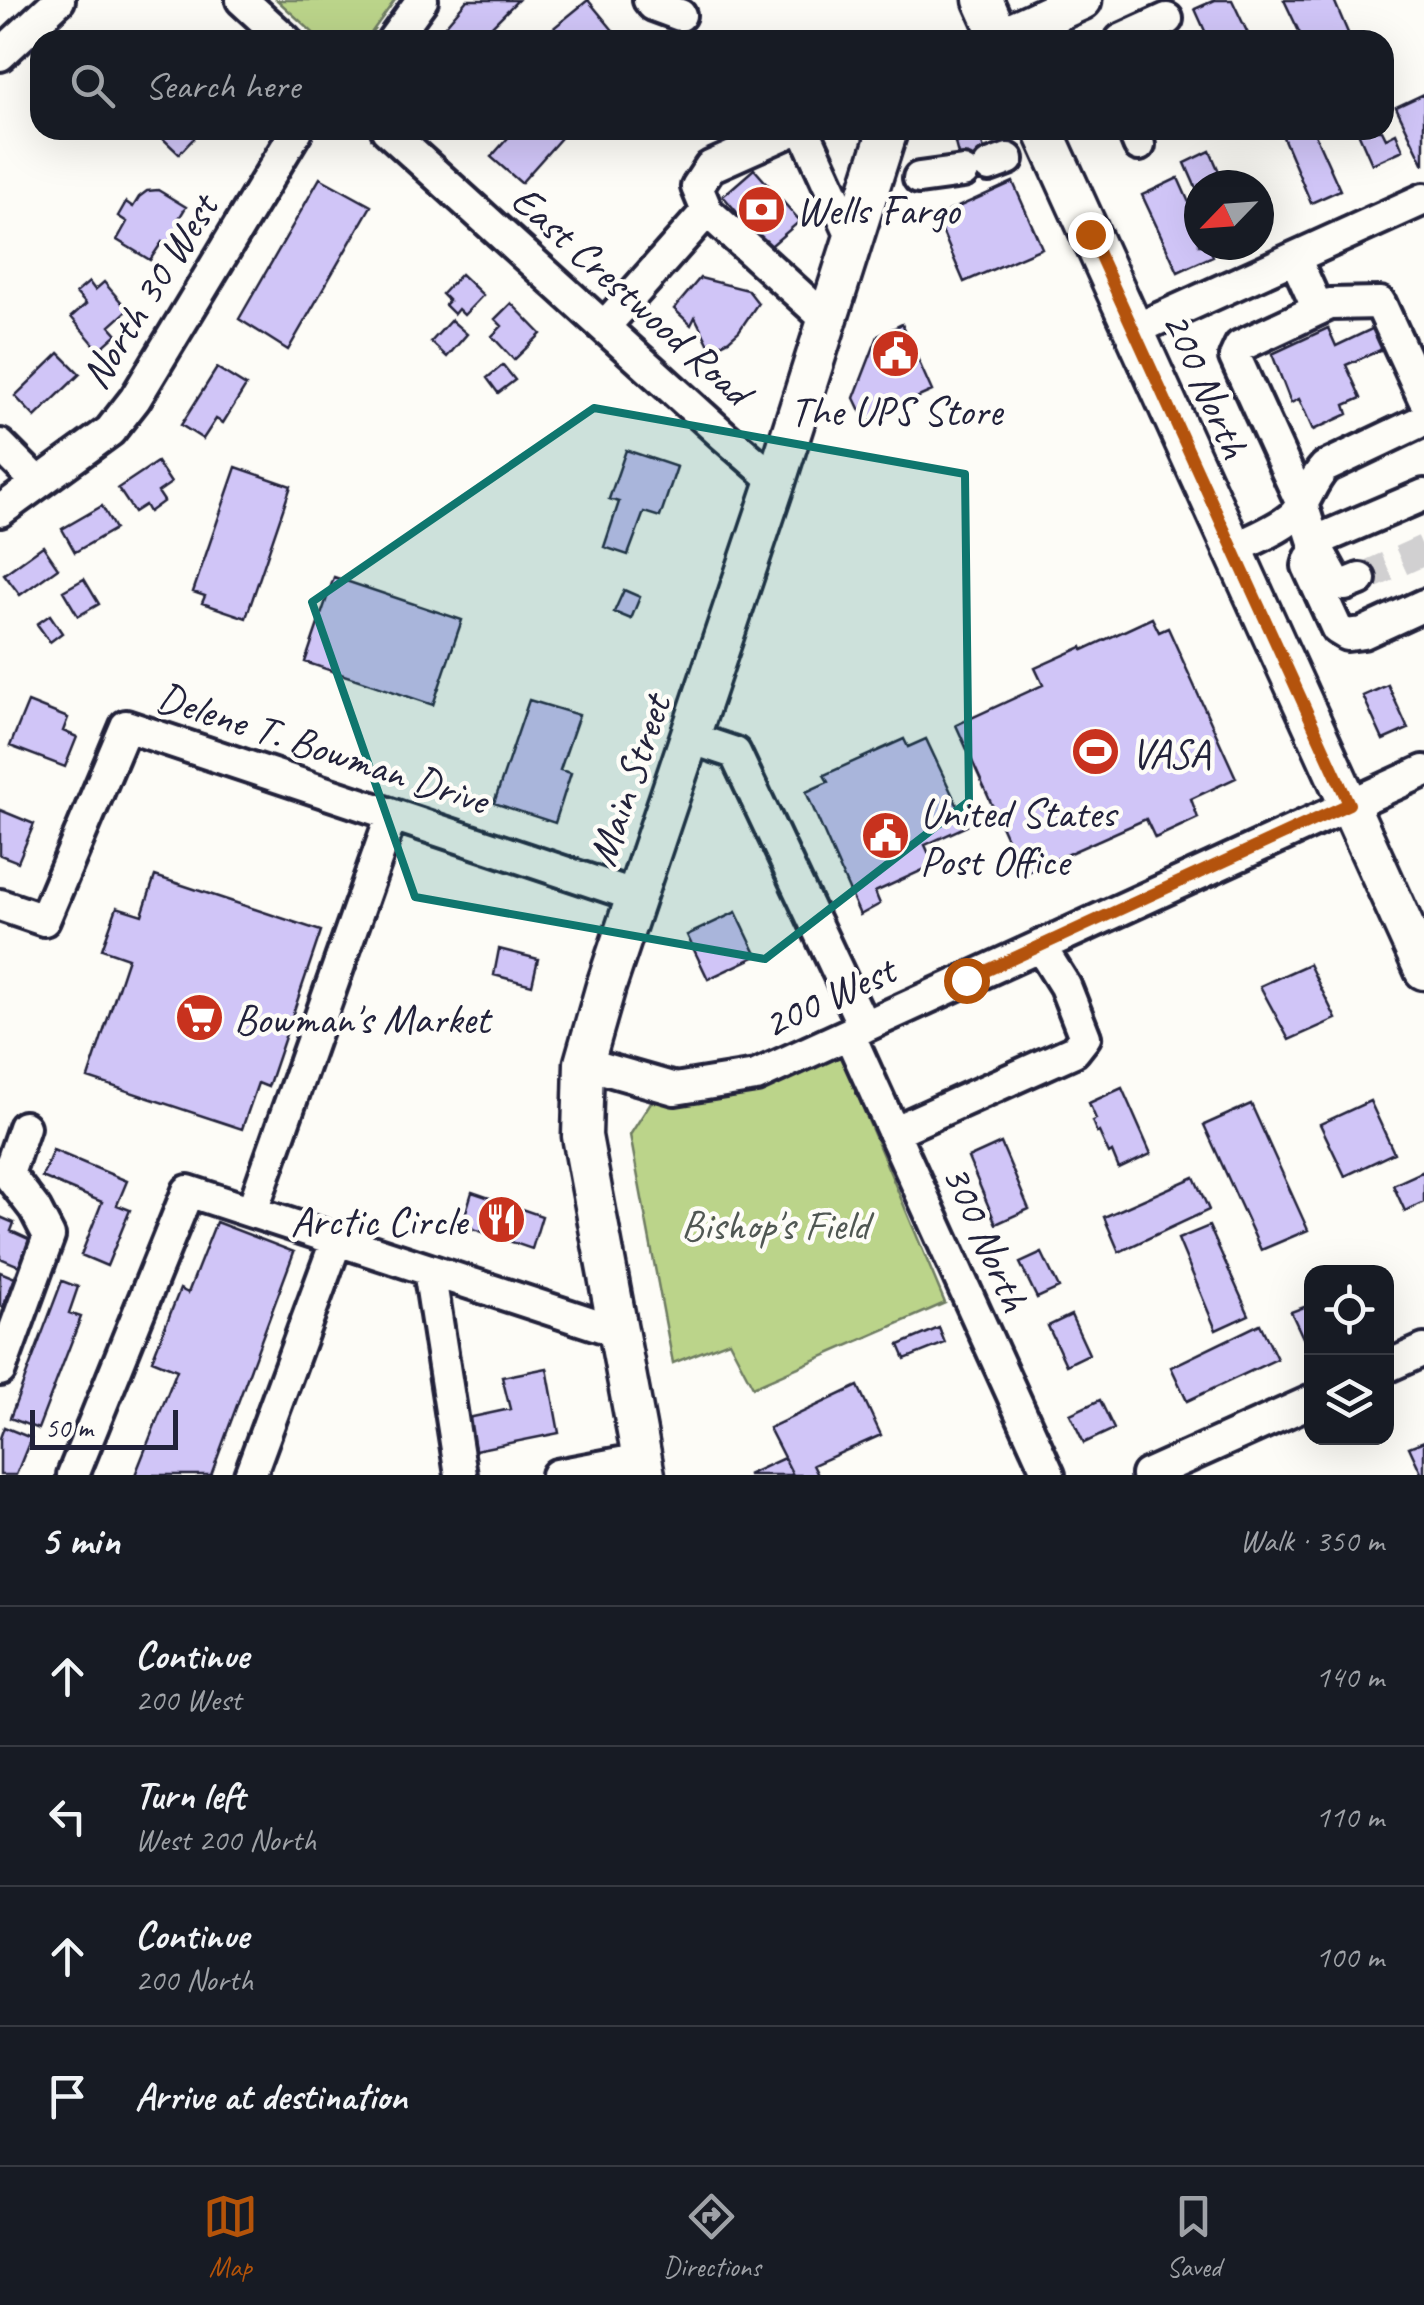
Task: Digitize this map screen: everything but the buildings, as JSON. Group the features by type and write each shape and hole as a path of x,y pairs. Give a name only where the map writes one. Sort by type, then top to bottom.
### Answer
{"main road":[{"path":"983,0 995,30"},
{"path":"1018,30 1082,0"},
{"name":"Main Street","path":"644,1467 582,1136 584,1063 885,140"},
{"name":"200 North","path":"1047,140 1424,970"}],"street":[{"path":"0,55 58,0"},
{"path":"242,0 275,30"},
{"path":"400,30 422,0"},
{"path":"649,0 652,5 680,14"},
{"path":"1143,30 1168,19"},
{"name":"North 30 West","path":"0,511 110,431 135,399 291,140"},
{"name":"East Crestwood Road","path":"398,140 776,481"},
{"path":"771,140 710,168 696,187 707,212 826,319"},
{"path":"809,140 853,238"},
{"path":"919,178 986,166"},
{"path":"1134,330 1424,200"},
{"path":"604,327 707,212"},
{"path":"1294,258 1318,309"},
{"path":"1360,579 1344,585 1335,580 1314,542 1302,504 1234,357 1240,346 1330,304 1380,303 1424,399"},
{"path":"1233,550 1292,518 1324,467 1424,420"},
{"path":"0,445 38,483"},
{"path":"1314,542 1424,496"},
{"path":"1314,542 1308,566 1337,629 1347,635 1362,633 1424,605"},
{"name":"Delene T. Bowman Drive","path":"0,906 44,920 126,726 636,896"},
{"name":"300 North","path":"690,738 736,754 856,1030 893,1132 1049,1475"},
{"name":"200 West","path":"584,1063 675,1089 756,1076 1424,771"},
{"path":"252,1211 392,814"},
{"path":"893,1132 1074,1052 1085,1037 1065,986 1040,946"},
{"path":"3,1352 49,1236 36,1209 8,1174 24,1127"},
{"path":"73,1475 188,1191 619,1332"},
{"path":"250,1475 338,1239"},
{"path":"429,1270 461,1475"},
{"path":"1394,1363 1424,1350"},
{"path":"1147,1475 1304,1405"},
{"path":"557,1475 644,1467"}],"highlighted area":[{"path":"594,408 965,474 969,801 765,959 415,897 312,602"}],"green space":[{"path":"277,0 395,0 373,30 310,30"},
{"name":"Bishop's Field","path":"841,1056 945,1303 753,1387 729,1341 673,1363 630,1135 651,1102 709,1101 759,1092"}],"tunnel":[{"path":"1360,579 1424,550"}],"place":[{"name":"Wells Fargo","path":"761,209"},
{"name":"The UPS Store","path":"896,354"},
{"name":"VASA","path":"1096,752"},
{"name":"United States Post Office","path":"885,836"},
{"name":"Bowman's Market","path":"199,1018"},
{"name":"Arctic Circle","path":"502,1220"}],"route":[{"path":"966,980 1349,804 1090,234"}]}
